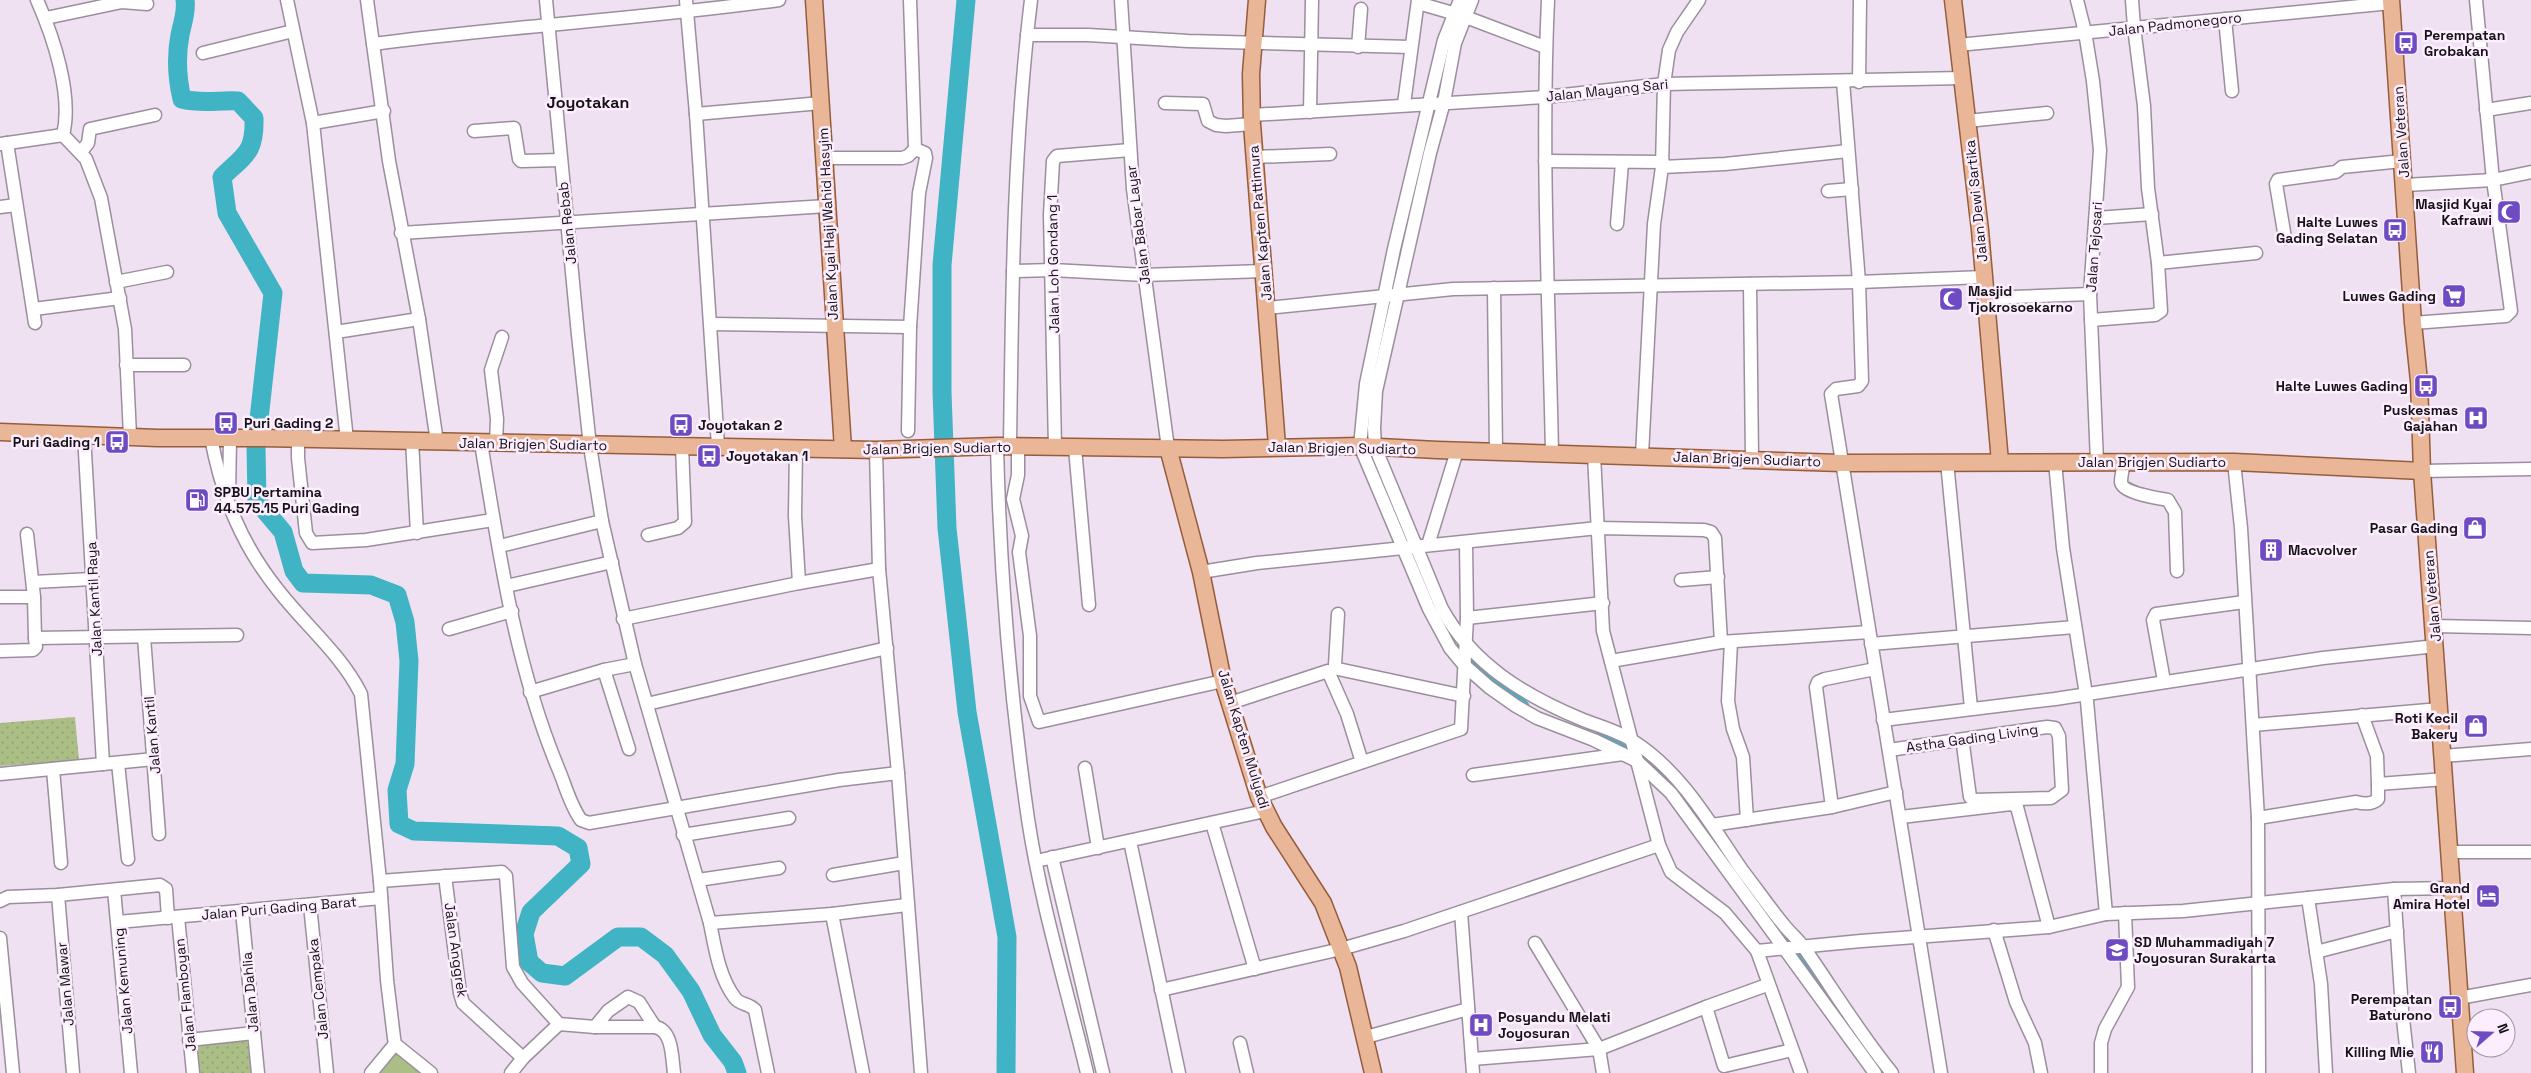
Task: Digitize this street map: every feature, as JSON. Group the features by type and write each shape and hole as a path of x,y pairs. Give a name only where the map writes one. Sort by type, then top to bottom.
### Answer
{"main road":[{"name":"Jalan Kyai Haji Wahid Hasyim","path":"814,0 842,449"},
{"name":"Jalan Kapten Pattimura","path":"1257,0 1253,43 1252,120 1277,446"},
{"name":"Jalan Dewi Sartika","path":"1953,0 1984,277 2000,462"},
{"name":"Jalan Veteran","path":"2394,1 2402,161 2413,323 2419,381 2422,471 2446,779 2465,1073"},
{"name":"Jalan Brigjen Sudiarto","path":"0,432 211,438 412,440 590,446 796,447 876,450 1008,446 1168,448 1367,446 1457,451 1840,463 2234,462 2422,471"},
{"name":"Jalan Kapten Mulyadi","path":"1168,448 1201,572 1223,680 1262,804 1323,903 1341,949 1366,1036 1373,1073"}],"street":[{"path":"37,0 46,18 62,81 65,110 63,134 81,152 97,180 120,298 130,436"},
{"path":"287,0 313,123 347,440"},
{"path":"367,0 384,111 389,161 401,233 419,319 437,442"},
{"name":"Jalan Rebab","path":"546,0 560,160 590,446 602,521 635,664 683,835 698,880 718,959 738,1002 750,1004 755,1010 768,1073"},
{"path":"373,44 686,6 779,0"},
{"path":"824,158 902,158 908,156 914,149 910,0"},
{"path":"1031,0 1019,107 1008,446 999,541 1009,672 1028,819 1036,862 1087,1073"},
{"name":"Jalan Babar Layar","path":"1121,0 1130,150 1144,275 1168,448"},
{"path":"1310,112 1312,0"},
{"path":"1460,0 1460,15 1454,43 1435,103 1430,153 1392,295 1376,391 1374,428 1367,446 1442,609 1464,643 1482,660 1523,691 1633,743 1672,775 1712,825 1783,925 1794,947 1875,1073"},
{"path":"1460,15 1472,0"},
{"path":"1548,0 1544,97 1552,453"},
{"path":"1642,456 1654,224 1662,165 1664,84 1669,50 1677,32 1699,0"},
{"path":"1859,82 1860,0"},
{"name":"Jalan Tejosari","path":"2077,0 2085,32 2099,134 2096,218 2090,294 2097,462"},
{"path":"2091,320 2160,313 2158,263 2148,188 2144,106 2132,0"},
{"path":"2413,323 2506,316 2511,310 2493,180 2476,0"},
{"path":"46,18 116,3 132,1 147,4"},
{"name":"Jalan Padmonegoro","path":"1958,45 2225,19 2297,6 2394,1"},
{"path":"1404,104 1418,2 1460,15 1545,47"},
{"path":"686,6 696,114 718,446"},
{"path":"1358,47 1361,9"},
{"path":"2225,19 2232,91"},
{"path":"203,52 293,31"},
{"path":"1027,35 1122,36 1358,47 1412,47"},
{"name":"Jalan Mayang Sari","path":"1165,103 1203,104 1208,121 1216,125 1310,112 1404,104 1544,97 1664,84 1859,82 1962,78"},
{"path":"1843,81 1859,282 1862,381 1858,386 1836,389 1831,394 1840,463 1901,817 1918,937 1941,1073"},
{"path":"696,114 821,102"},
{"path":"2486,110 2531,103"},
{"path":"313,123 384,111"},
{"path":"1967,121 2047,113"},
{"path":"81,152 88,143 90,129 155,115"},
{"path":"474,131 514,128 519,159 521,161 560,160"},
{"path":"35,323 4,143 63,134"},
{"path":"908,431 910,326 919,193 926,158 924,154 914,149"},
{"name":"Jalan Loh Gondang 1","path":"1055,447 1053,270 1050,215 1054,158 1130,150"},
{"path":"1545,161 1662,165 1734,163 1848,151"},
{"path":"1255,157 1330,154"},
{"path":"2285,238 2276,184 2278,180 2336,172 2342,167 2402,161"},
{"path":"1617,224 1622,163"},
{"path":"2404,185 2493,180 2531,172"},
{"path":"1828,191 1852,189"},
{"path":"0,207 16,205"},
{"path":"401,233 827,206"},
{"path":"2096,218 2152,214"},
{"path":"2158,263 2256,253"},
{"path":"1013,271 1053,270 1144,275 1264,271"},
{"path":"116,282 167,272"},
{"path":"1267,308 1453,289 1859,282 1984,277"},
{"path":"1750,284 1752,459"},
{"path":"1494,288 1496,452"},
{"path":"1986,298 2090,294"},
{"path":"34,309 120,298"},
{"path":"336,332 419,319"},
{"path":"711,324 910,326"},
{"path":"502,337 491,370 496,420 489,443 494,520 530,692 554,758 581,820 589,822 898,773"},
{"path":"126,365 184,365"},
{"name":"Jalan Kantil Raya","path":"84,435 103,764"},
{"path":"211,438 228,507 254,556 278,590 351,675 361,694 380,881 387,980 395,1044 431,1073"},
{"path":"228,507 237,438"},
{"path":"298,438 298,458 306,533 312,543 366,540 494,520"},
{"path":"412,440 417,533"},
{"path":"648,535 678,528 685,522 682,446"},
{"path":"1008,446 1018,474 1013,499 1022,536 1019,552 1030,636 1030,696 1040,723 1223,680"},
{"path":"796,447 795,516 799,582"},
{"path":"1075,448 1089,605"},
{"path":"876,450 879,569 898,773 921,1073"},
{"path":"1457,451 1413,547 1439,629 1464,661 1489,687 1516,706 1538,718 1637,760 1671,793 1844,1007 1892,1073"},
{"path":"1594,455 1603,631 1659,845 1671,872 1725,913 1757,951 1801,1073"},
{"path":"1947,462 1971,708"},
{"path":"2055,462 2063,548 2085,693 2106,914"},
{"path":"2124,462 2121,483 2124,487 2134,493 2168,500 2175,512 2177,571"},
{"path":"2234,462 2241,528 2258,818 2259,1073"},
{"path":"2422,471 2531,469"},
{"path":"500,546 602,521"},
{"path":"1201,572 1257,563 1598,528 1711,532 1715,538 1726,642 1728,701 1733,729 1742,757 1747,820"},
{"path":"0,651 33,650 36,647 33,582 27,534"},
{"path":"1036,862 1212,823 1362,762 1459,730 1462,727 1464,643 1467,618 1466,542"},
{"path":"507,586 612,562"},
{"path":"624,619 799,582 879,569"},
{"path":"1681,580 1718,577"},
{"path":"33,582 92,578"},
{"path":"0,597 34,597"},
{"path":"2164,680 2154,623 2156,614 2244,602"},
{"path":"1467,618 1603,603"},
{"path":"449,629 512,610"},
{"path":"1338,614 1335,665 1338,669 1464,696"},
{"path":"2434,626 2531,628"},
{"path":"1610,661 1726,642 1964,635 2075,627"},
{"path":"36,638 237,635"},
{"name":"Jalan Kantil","path":"144,637 159,834"},
{"path":"1883,720 2324,658 2436,646"},
{"path":"647,704 887,648"},
{"path":"530,692 604,670 635,664"},
{"path":"1832,807 1816,686 1818,682 1825,679 1875,669"},
{"path":"604,670 629,749"},
{"path":"1230,703 1328,671 1347,714 1362,762"},
{"path":"2253,725 2440,709"},
{"path":"2258,818 2356,802 2367,804 2375,802 2378,799 2377,756 2362,715"},
{"name":"Astha Gading Living","path":"1889,750 2047,727 2055,728 2059,736 2062,790 2050,798 1973,800 1970,797 1963,745"},
{"path":"2443,756 2531,749"},
{"path":"1473,775 1623,754"},
{"path":"0,774 154,759"},
{"path":"118,762 128,859"},
{"path":"1085,768 1098,848"},
{"path":"53,769 62,863"},
{"path":"2378,784 2446,779"},
{"path":"1712,825 1832,807 1896,792"},
{"path":"1901,817 2011,804 2017,807 2048,927"},
{"path":"683,835 789,818"},
{"path":"1212,823 1255,968"},
{"path":"1130,841 1179,1073"},
{"path":"1161,990 1341,949 1461,912 1659,845"},
{"path":"2450,852 2531,852"},
{"path":"1052,857 1102,1073"},
{"path":"833,875 904,863"},
{"path":"698,880 779,868"},
{"path":"380,881 499,870 504,873 506,876 513,967 522,983 559,1024 595,1027 655,1027 663,1030 667,1035 674,1073"},
{"name":"Jalan Anggrek","path":"445,876 463,1003 523,1058"},
{"name":"Jalan Flamboyan","path":"114,890 164,886 173,917 193,1073"},
{"path":"1757,951 2048,927 2106,914 2183,911 2394,890 2453,888"},
{"path":"0,901 8,897 114,890"},
{"name":"Jalan Kemuning","path":"114,890 131,1073"},
{"path":"2394,890 2402,1010 2409,1073"},
{"name":"Jalan Mawar","path":"58,895 73,1073"},
{"name":"Jalan Puri Gading Barat","path":"118,922 381,898"},
{"path":"2308,898 2325,1026 2326,1073"},
{"name":"Jalan Cempaka","path":"310,905 327,1073"},
{"path":"710,923 832,914 907,905"},
{"name":"Jalan Dahlia","path":"242,911 258,1073"},
{"path":"1461,912 1473,1073"},
{"path":"832,914 863,1073"},
{"path":"2101,1073 2101,1042 2105,1029 2128,988 2125,914"},
{"path":"1994,930 2016,1002 2035,1043 2041,1073"},
{"path":"2316,952 2397,931"},
{"path":"0,938 13,1073"},
{"path":"1535,943 1599,1049 1603,1073"},
{"path":"1472,1059 1599,1049 1768,985"},
{"path":"2459,998 2531,985"},
{"path":"595,1027 608,1011 628,997 639,1002 655,1027"},
{"path":"1706,1007 1725,1067 1792,1050"},
{"path":"1366,1036 1468,1009"},
{"path":"511,1073 523,1058 559,1024"},
{"path":"189,1040 254,1032"},
{"path":"1240,1043 1247,1073"},
{"path":"371,1073 395,1044"}],"green space":[{"path":"75,717 79,760 0,766 0,723"},
{"path":"247,1038 251,1073 198,1073 195,1044"},
{"path":"397,1051 423,1073 378,1073"}],"waterway":[{"path":"185,0 185,13 178,59 178,75 182,99 203,102 238,101 254,118 251,146 243,157 222,177 227,213 273,293 256,446 257,501 283,532 294,571 303,583 371,585 397,595 405,622 409,661 405,764 397,790 399,824 414,831 558,836 578,848 581,864 531,912 524,934 529,962 542,973 565,976 618,937 641,937 665,955 691,991 712,1035 733,1062 737,1073"},
{"path":"966,0 942,265 942,392 947,528 967,712 1007,937 1006,1073"},
{"path":"1436,111 1444,61"},
{"path":"1390,296 1407,226"},
{"path":"1462,646 1468,655 1524,706"},
{"path":"1599,737 1636,752 1674,783"},
{"path":"1781,928 1829,994"}],"place":[{"name":"Perempatan Grobakan","path":"2406,43"},
{"name":"Masjid Kyai Kafrawi","path":"2509,212"},
{"name":"Halte Luwes Gading Selatan","path":"2395,230"},
{"name":"Luwes Gading","path":"2454,296"},
{"name":"Masjid Tjokrosoekarno","path":"1951,299"},
{"name":"Halte Luwes Gading","path":"2426,386"},
{"name":"Puskesmas Gajahan","path":"2476,418"},
{"name":"Puri Gading 2","path":"226,423"},
{"name":"Joyotakan 2","path":"681,425"},
{"name":"Puri Gading 1","path":"117,442"},
{"name":"Joyotakan 1","path":"709,456"},
{"name":"SPBU Pertamina 44.575.15 Puri Gading","path":"197,500"},
{"name":"Pasar Gading","path":"2475,528"},
{"name":"Macvolver","path":"2271,550"},
{"name":"Roti Kecil Bakery","path":"2476,726"},
{"name":"Grand Amira Hotel","path":"2488,896"},
{"name":"SD Muhammadiyah 7 Joyosuran Surakarta","path":"2117,950"},
{"name":"Perempatan Baturono","path":"2450,1007"},
{"name":"Posyandu Melati Joyosuran","path":"1481,1025"},
{"name":"Killing Mie","path":"2432,1052"}],"district":[{"name":"Joyotakan","path":"588,102"}]}
